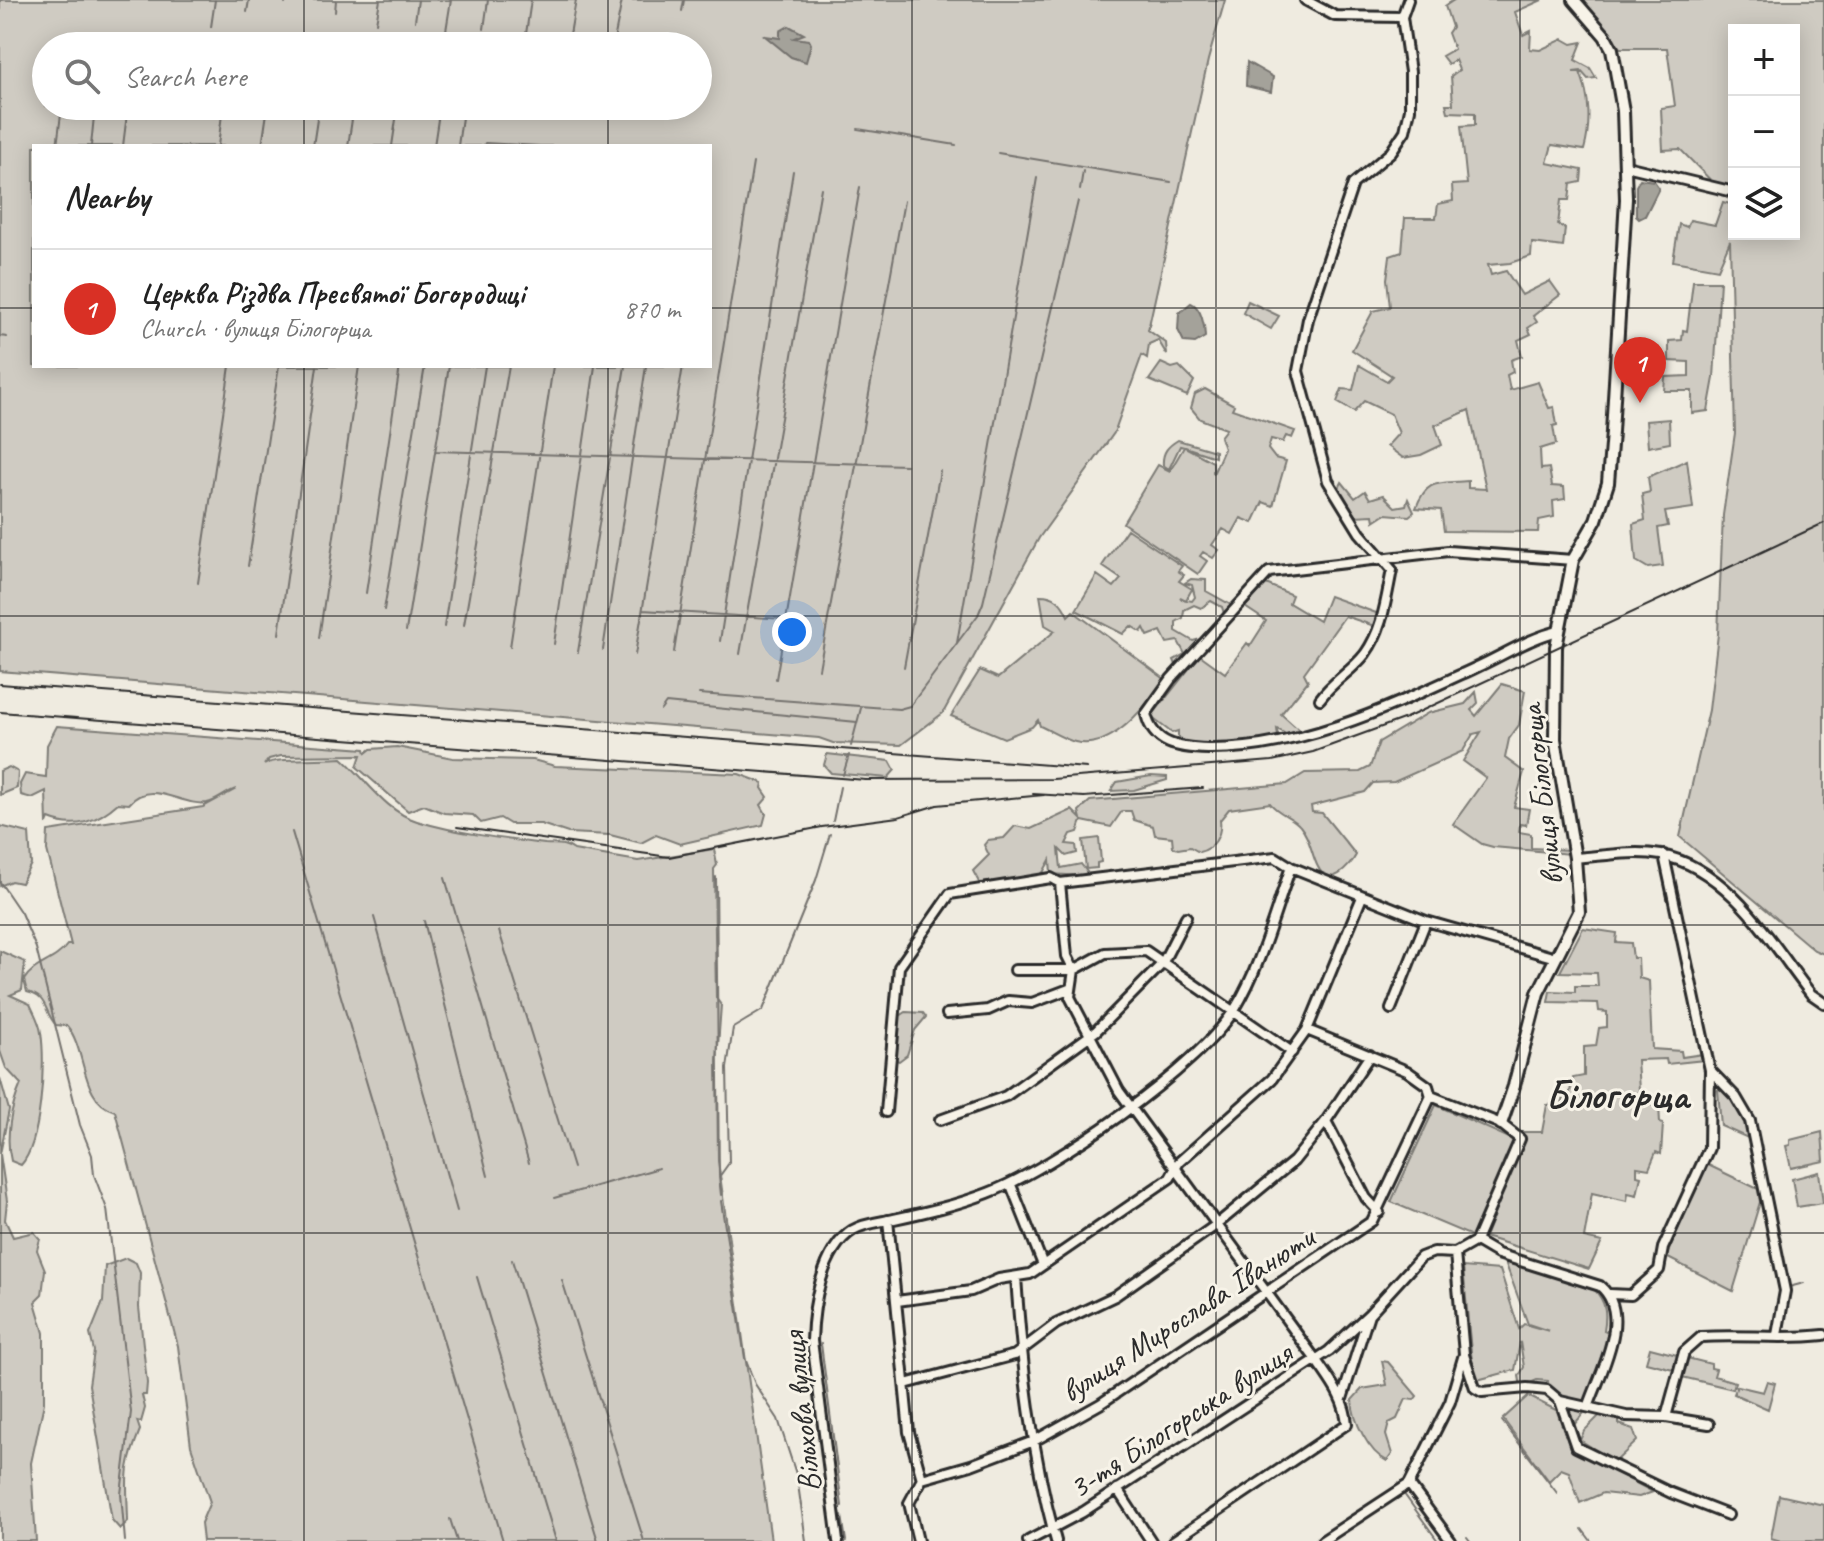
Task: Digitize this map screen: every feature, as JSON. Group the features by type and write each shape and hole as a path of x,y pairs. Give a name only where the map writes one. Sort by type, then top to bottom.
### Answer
{"street":[{"path":"1305,0 1335,16 1402,17"},
{"path":"1320,699 1332,682 1363,656 1377,632 1392,570 1360,533 1328,481 1298,371 1308,319 1353,184 1391,152 1407,122 1410,72 1402,17 1408,0"},
{"name":"вулиця Білогорща","path":"1501,1124 1538,993 1579,912 1575,858 1555,739 1554,675 1573,560 1596,520 1608,483 1626,166 1623,111 1612,49 1605,36 1574,0"},
{"path":"1626,166 1728,191"},
{"path":"1559,631 1391,707 1261,745 1189,749 1167,742 1149,729 1146,714 1171,679 1269,572 1448,551 1573,560"},
{"path":"1575,858 1664,855 1690,865 1735,899 1811,994 1824,1003"},
{"path":"1610,1294 1631,1295 1659,1270 1663,1248 1709,1148 1710,1070 1664,855"},
{"path":"886,1112 899,967 950,894 1051,878 1060,883 1275,857 1284,859 1291,867 1426,921 1556,958"},
{"name":"Вільхова вулиця","path":"838,1541 819,1415 813,1320 829,1261 843,1239 862,1226 962,1204 1011,1185 1131,1108 1207,1041 1234,1011 1253,972 1291,867"},
{"path":"1060,883 1067,956 1074,970 1069,989 1089,1036 1131,1108 1342,1399 1347,1424 1173,1541"},
{"path":"897,1301 971,1291 1043,1265 1071,1249 1128,1204 1170,1178 1179,1162 1272,1079 1292,1052 1307,1030 1362,897"},
{"path":"940,1120 1006,1096 1089,1036 1162,964 1186,917"},
{"path":"1391,1009 1426,921"},
{"path":"1015,970 1074,970 1105,953 1146,951 1292,1052"},
{"path":"947,1014 988,1010 1008,1001 1032,1003 1069,989"},
{"path":"1307,1030 1407,1071 1428,1086 1431,1096 1501,1124 1520,1139 1476,1241 1498,1254 1600,1286 1610,1294 1614,1306 1614,1333 1589,1405"},
{"path":"905,1384 994,1363 1021,1350 1078,1311 1115,1296 1216,1225 1294,1161 1326,1121 1370,1055"},
{"path":"1710,1070 1736,1097 1750,1121 1785,1291 1777,1335"},
{"name":"вулиця Мирослава Іванюти","path":"922,1479 1034,1441 1100,1404 1372,1221 1379,1212 1431,1096"},
{"path":"1326,1121 1366,1198 1379,1212"},
{"path":"1011,1185 1043,1265"},
{"path":"888,1220 912,1448 922,1479 909,1503 918,1541"},
{"name":"3-тя Білогорська вулиця","path":"1028,1541 1053,1530 1316,1360 1369,1314 1421,1257 1434,1252 1455,1253 1476,1241"},
{"path":"1455,1253 1464,1354 1475,1388 1482,1392 1527,1388 1547,1390 1560,1401 1576,1447 1671,1493 1728,1515"},
{"path":"1016,1277 1021,1350 1034,1441 1056,1541"},
{"path":"1342,1399 1369,1314"},
{"path":"1666,1417 1675,1373 1692,1343 1701,1337 1777,1335 1793,1338 1824,1335"},
{"path":"1322,1541 1409,1484 1450,1402 1464,1354"},
{"path":"1560,1401 1589,1405 1626,1416 1666,1417 1709,1424"},
{"path":"1409,1484 1451,1541"},
{"path":"1117,1489 1151,1541"}],"shaded area":[{"path":"0,0 1225,0 1208,60 1148,330 1166,343 1167,355 1158,340 1149,344 1147,358 1142,355 1114,433 1039,538 943,713 901,745 833,743 819,738 0,671"},
{"path":"1454,0 1542,0 1515,12 1523,35 1531,31 1530,49 1540,50 1563,39 1572,44 1582,42 1575,60 1590,68 1596,78 1588,79 1581,71 1573,72 1580,72 1588,101 1588,131 1584,150 1552,145 1547,163 1582,170 1581,182 1571,184 1569,200 1561,200 1558,225 1565,228 1563,247 1532,243 1531,256 1510,263 1488,265 1491,275 1506,271 1522,295 1550,281 1560,295 1533,316 1537,322 1528,328 1531,334 1518,340 1522,356 1511,360 1513,372 1507,375 1510,390 1538,382 1549,408 1554,407 1556,444 1540,449 1541,469 1549,468 1552,486 1564,487 1565,499 1553,501 1554,517 1539,520 1538,532 1444,531 1441,510 1416,508 1420,498 1435,484 1468,481 1468,488 1486,489 1469,410 1435,425 1442,445 1421,455 1403,458 1387,446 1399,433 1391,414 1364,401 1354,412 1337,402 1342,389 1353,390 1359,365 1387,381 1392,376 1352,350 1373,311 1390,307 1387,279 1390,256 1402,252 1405,218 1436,218 1438,204 1453,201 1452,185 1467,184 1461,126 1475,125 1475,113 1448,112 1446,104 1453,104 1451,76 1459,70 1455,60 1448,64 1442,56 1454,49 1448,33 1452,27 1445,6"},
{"path":"1580,0 1824,0 1824,954 1814,950 1680,837 1709,710 1718,634 1723,515 1735,433 1730,241 1718,269 1673,261 1679,224 1687,227 1690,220 1715,225 1723,202 1728,203 1728,240 1800,240 1800,24 1728,24 1728,198 1680,149 1663,150 1661,108 1675,106 1667,48 1620,48"},
{"path":"789,26 804,34 794,38 809,40 811,44 806,62 791,57 765,36 780,38 780,31"},
{"path":"1247,62 1273,77 1271,92 1246,86"},
{"path":"1640,179 1654,181 1659,188 1645,216 1639,219 1636,216 1636,186"},
{"path":"1693,281 1720,281 1714,378 1708,411 1692,413 1692,391 1664,391 1665,377 1689,376 1689,362 1669,361 1669,341 1682,340 1683,330 1687,331"},
{"path":"1248,301 1279,316 1271,329 1243,313"},
{"path":"1191,303 1200,313 1205,333 1205,337 1195,343 1184,342 1178,330 1179,313"},
{"path":"1161,363 1172,368 1179,366 1194,381 1187,396 1149,380"},
{"path":"1205,389 1234,405 1232,409 1295,431 1292,438 1286,436 1283,442 1271,439 1268,449 1275,458 1286,461 1273,506 1263,502 1253,523 1241,518 1232,534 1223,529 1212,545 1219,550 1213,558 1203,552 1200,556 1207,561 1198,574 1123,523 1158,465 1170,471 1184,447 1180,446 1169,469 1163,465 1164,456 1178,440 1215,451 1215,457 1185,447 1213,462 1213,474 1224,449 1220,437 1226,429 1200,419 1191,408 1195,394"},
{"path":"1669,419 1670,443 1648,447 1646,421"},
{"path":"1687,460 1693,508 1665,512 1668,526 1658,528 1663,566 1648,568 1636,561 1633,524 1645,520 1642,494 1650,492 1648,477"},
{"path":"1342,482 1355,498 1365,491 1370,499 1383,495 1395,507 1406,505 1408,499 1414,512 1409,516 1385,514 1374,521 1373,515 1354,516 1337,492"},
{"path":"1127,529 1182,566 1178,571 1184,575 1179,581 1192,589 1186,600 1192,601 1195,597 1192,585 1185,583 1191,579 1206,580 1206,591 1231,605 1225,617 1222,607 1211,601 1201,608 1194,605 1184,610 1183,618 1176,622 1176,631 1193,641 1204,638 1187,661 1176,665 1174,660 1185,654 1178,641 1167,643 1161,631 1148,636 1144,628 1141,632 1131,626 1123,634 1076,610 1097,575 1114,587 1121,579 1102,566"},
{"path":"1266,584 1292,595 1289,603 1319,621 1329,596 1379,614 1377,627 1345,616 1304,673 1308,681 1281,714 1299,730 1286,734 1277,729 1278,737 1241,746 1212,747 1187,742 1178,737 1178,731 1172,733 1151,717 1200,655 1225,673 1247,643 1250,646 1266,621 1245,607"},
{"path":"1040,595 1057,600 1068,616 1073,611 1166,680 1127,724 1102,740 1089,743 1071,741 1040,726 1038,720 1032,727 1004,738 951,716 980,670 998,678 1055,631 1045,625"},
{"path":"1502,684 1525,691 1519,725 1509,739 1505,758 1524,772 1514,807 1529,809 1526,825 1520,824 1519,832 1531,834 1531,848 1570,850 1570,854 1493,847 1482,844 1453,824 1486,778 1463,761 1481,732 1473,734 1463,751 1394,782 1373,783 1365,792 1311,806 1312,812 1322,813 1356,855 1344,870 1333,876 1323,874 1318,867 1300,826 1270,803 1229,809 1220,820 1216,840 1209,848 1199,852 1190,847 1173,847 1172,837 1155,835 1153,826 1134,820 1131,811 1122,811 1111,827 1082,821 1078,832 1071,834 1066,844 1076,845 1077,853 1066,856 1059,849 1061,868 1081,864 1087,872 1083,876 1051,874 1050,860 1040,878 981,886 973,871 989,855 984,845 988,840 1004,838 1015,826 1031,829 1072,810 1081,819 1079,811 1090,801 1287,784 1305,773 1360,772 1370,767 1379,742 1428,713 1465,704 1476,692 1478,703 1471,710 1476,716"},
{"path":"57,726 365,749 366,753 371,749 397,747 453,758 533,760 555,766 739,774 763,783 762,788 768,797 761,805 766,814 763,825 680,844 656,835 641,843 610,835 568,833 541,824 510,824 500,818 481,823 473,815 444,813 424,805 408,811 357,767 361,755 281,756 269,759 264,765 288,760 342,758 386,802 406,817 464,832 564,845 574,850 638,861 714,849 717,865 714,869 716,998 721,1005 717,1060 718,1161 771,1541 203,1541 201,1523 210,1502 191,1446 178,1346 115,1111 104,1106 96,1097 67,1026 56,1025 39,997 27,992 24,980 33,970 71,945 47,850 48,831 203,807 236,789 207,803 147,793 129,804 118,803 103,815 86,822 68,824 49,819 47,824 46,791 32,798 21,795 20,784 25,774 46,777 47,745"},
{"path":"827,754 890,761 895,770 888,778 831,773 824,765"},
{"path":"9,767 18,772 17,788 0,795 0,771"},
{"path":"1151,776 1167,777 1167,780 1134,790 1111,791 1117,782"},
{"path":"0,826 29,833 31,864 21,883 11,881 0,886"},
{"path":"1099,838 1101,862 1097,863 1097,868 1086,869 1083,840"},
{"path":"1583,928 1617,933 1616,942 1631,943 1633,958 1638,958 1639,978 1649,981 1652,1049 1681,1051 1682,1057 1703,1054 1704,1060 1667,1064 1666,1059 1637,1060 1640,1105 1659,1105 1660,1123 1663,1124 1661,1154 1656,1152 1649,1169 1637,1167 1637,1175 1641,1176 1637,1195 1628,1193 1627,1201 1592,1193 1584,1238 1602,1242 1589,1269 1485,1237 1523,1142 1521,1132 1542,1132 1547,1105 1562,1104 1564,1098 1569,1096 1573,1078 1584,1076 1584,1047 1596,1046 1599,1028 1607,1027 1607,1012 1599,1011 1598,1003 1548,1002 1550,991 1575,992 1575,986 1598,986 1597,973 1560,972"},
{"path":"0,951 25,962 22,990 10,995 30,1004 39,1026 42,1046 37,1122 28,1155 21,1165 11,1161 9,1152 10,1122 21,1084 6,1068 0,1051"},
{"path":"906,1012 923,1013 926,1017 915,1030 907,1055 899,1061 893,1059 897,1018"},
{"path":"0,1078 9,1110 0,1154"},
{"path":"1724,1088 1739,1107 1750,1139 1721,1126 1718,1090"},
{"path":"1436,1105 1516,1141 1474,1237 1391,1202"},
{"path":"1822,1132 1824,1161 1791,1168 1786,1146 1790,1145 1790,1140"},
{"path":"0,1154 7,1201 5,1220 13,1237 34,1232 40,1239 37,1250 45,1270 42,1295 35,1302 44,1333 44,1403 31,1463 36,1541 0,1541"},
{"path":"1706,1164 1758,1189 1760,1202 1733,1291 1666,1257"},
{"path":"1819,1172 1823,1203 1797,1207 1792,1179"},
{"path":"126,1258 136,1263 140,1273 139,1307 147,1383 146,1395 142,1395 145,1408 141,1422 137,1421 140,1430 128,1465 128,1521 120,1529 112,1520 89,1385 94,1351 90,1334 103,1302 105,1266"},
{"path":"1504,1259 1594,1289 1603,1303 1604,1330 1609,1332 1609,1339 1585,1402 1575,1403 1587,1409 1573,1426 1563,1401 1548,1386 1548,1381 1537,1380 1521,1387 1519,1376 1524,1367 1520,1342 1515,1370 1477,1380 1473,1373 1463,1267 1500,1270 1519,1329 1524,1324 1549,1331 1528,1324"},
{"path":"1650,1348 1677,1355 1673,1369 1646,1362"},
{"path":"1687,1358 1711,1364 1711,1368 1716,1369 1714,1376 1735,1382 1733,1389 1682,1377"},
{"path":"1382,1361 1388,1362 1417,1396 1414,1400 1406,1399 1397,1419 1389,1423 1386,1435 1392,1454 1387,1461 1380,1457 1363,1435 1352,1400 1362,1389 1387,1385"},
{"path":"1767,1381 1775,1383 1768,1409 1734,1394 1737,1386 1763,1392"},
{"path":"1528,1396 1558,1411 1570,1448 1653,1492 1639,1497 1603,1493 1580,1503 1569,1472 1561,1469 1549,1481 1503,1419"},
{"path":"1600,1415 1619,1420 1619,1424 1633,1429 1637,1441 1615,1462 1580,1440 1584,1431"},
{"path":"1779,1495 1824,1505 1824,1541 1781,1541 1771,1538"}],"waterway":[{"path":"211,27 215,0"},
{"path":"247,12 249,0"},
{"path":"285,4 286,0"},
{"path":"335,12 336,0"},
{"path":"376,23 380,0"},
{"path":"415,21 418,0"},
{"path":"446,32 451,0"},
{"path":"484,29 488,0"},
{"path":"526,32 531,0"},
{"path":"570,32 576,0"},
{"path":"616,32 622,0"},
{"path":"682,11 684,0"},
{"path":"1583,3 1602,23"},
{"path":"57,144 60,120"},
{"path":"91,144 94,120"},
{"path":"123,144 126,120"},
{"path":"218,144 221,120"},
{"path":"262,144 266,120"},
{"path":"313,144 317,120"},
{"path":"348,144 352,120"},
{"path":"392,144 396,120"},
{"path":"434,144 438,120"},
{"path":"458,144 462,120"},
{"path":"858,129 956,145"},
{"path":"485,144 503,144"},
{"path":"998,153 1171,182"},
{"path":"674,652 753,163"},
{"path":"720,641 793,171"},
{"path":"1080,190 1083,171"},
{"path":"957,643 1037,178"},
{"path":"776,679 860,187"},
{"path":"740,654 821,188"},
{"path":"819,669 904,201"},
{"path":"699,694 899,709 910,706 978,615 983,603 1078,201"},
{"path":"0,336 7,337"},
{"path":"198,583 230,368"},
{"path":"248,566 279,368"},
{"path":"279,634 317,368"},
{"path":"319,638 359,368"},
{"path":"366,593 400,368"},
{"path":"384,610 425,368"},
{"path":"406,631 449,368"},
{"path":"444,627 485,368"},
{"path":"464,625 509,368"},
{"path":"510,647 553,368"},
{"path":"554,644 595,368"},
{"path":"578,652 625,368"},
{"path":"603,650 646,368"},
{"path":"635,655 683,368"},
{"path":"435,451 906,465"},
{"path":"904,667 940,471"},
{"path":"643,610 785,619"},
{"path":"661,710 666,703 857,722"},
{"path":"851,746 861,708"},
{"path":"843,775 849,755"},
{"path":"833,821 840,787"},
{"path":"292,832 503,1541"},
{"path":"721,1195 719,1177 729,1163 727,1068 733,1028 763,1010 816,880 830,834"},
{"path":"716,877 719,1176"},
{"path":"445,878 529,1163"},
{"path":"0,882 21,913 36,948 80,1125 107,1209 131,1412 121,1494 125,1541"},
{"path":"374,917 457,1211"},
{"path":"424,921 488,1176"},
{"path":"499,931 573,1168"},
{"path":"554,1198 659,1168"},
{"path":"721,1201 745,1358 755,1384 778,1419 797,1477 806,1541"},
{"path":"512,1260 598,1541"},
{"path":"477,1277 556,1541"},
{"path":"562,1280 644,1541"},
{"path":"1789,1287 1804,1283"},
{"path":"821,1344 842,1506"},
{"path":"1502,1421 1557,1493"},
{"path":"1404,1494 1438,1541"},
{"path":"842,1516 846,1541"},
{"path":"450,1519 457,1541"},
{"path":"1582,1529 1591,1541"},
{"path":"1467,1537 1470,1541"}],"railway":[{"path":"0,712 866,780 1053,779 1272,761 1313,752 1406,718 1824,523"},
{"path":"0,684 1087,768"},
{"path":"1033,794 1084,797 1203,788"},
{"path":"457,827 669,857 822,827 898,817 937,805 1044,795"}],"place":[{"name":"Церква Різдва Пресвятої Богородиці","path":"1640,403"}],"district":[{"name":"Білогорща","path":"1617,1094"}]}
